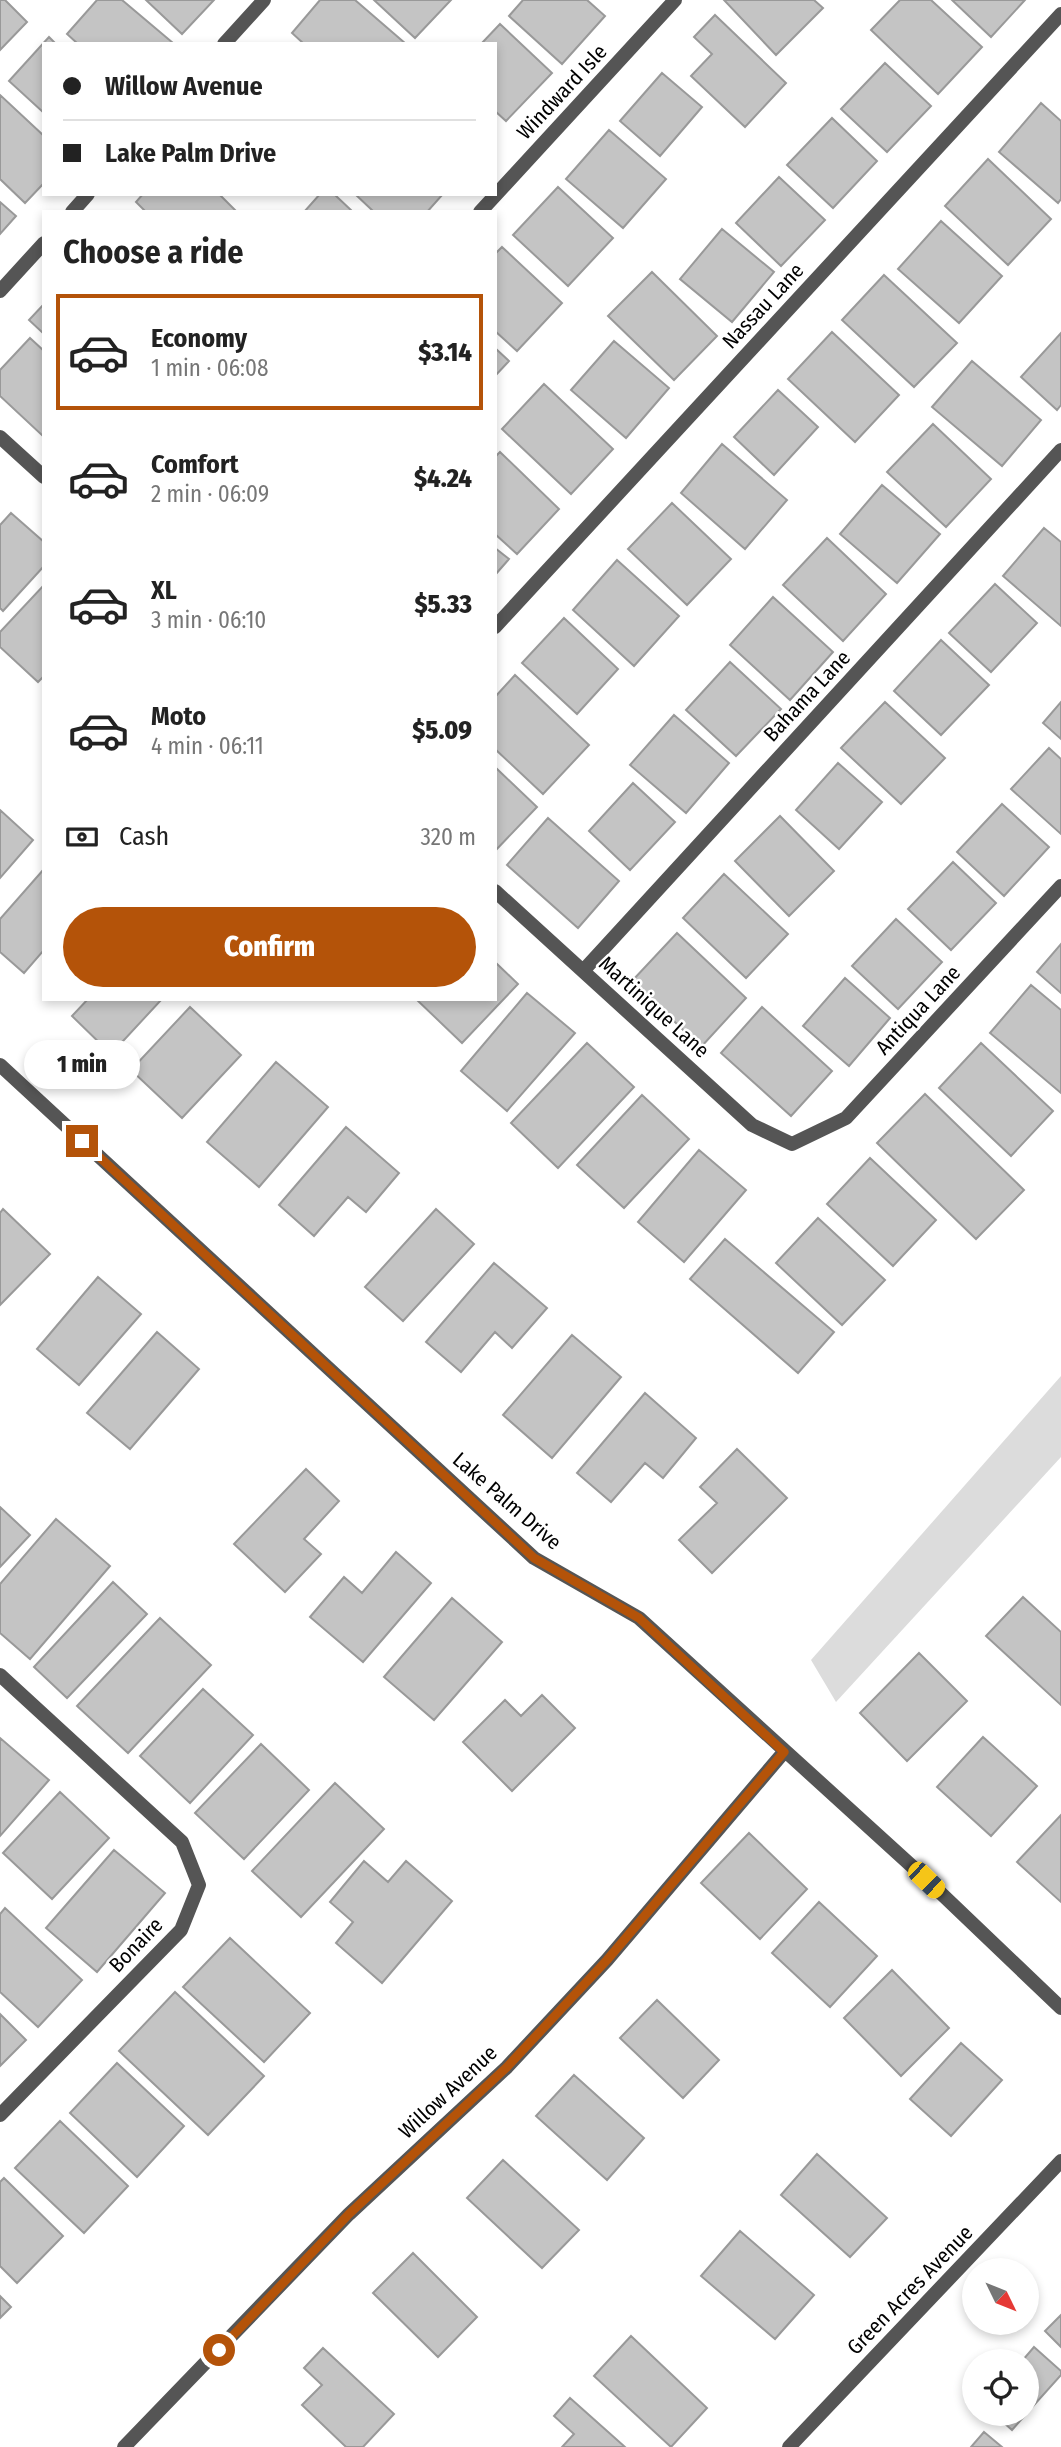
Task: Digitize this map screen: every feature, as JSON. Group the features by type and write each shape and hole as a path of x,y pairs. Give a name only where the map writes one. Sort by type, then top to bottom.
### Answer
{"street":[{"path":"226,42 264,0"},
{"name":"Windward Isle","path":"497,193 674,0"},
{"name":"Nassau Lane","path":"497,625 1061,14"},
{"path":"74,210 86,196"},
{"name":"Windward Isle","path":"482,210 495,196"},
{"path":"0,291 42,245"},
{"path":"0,437 42,475"},
{"name":"Bahama Lane","path":"583,971 1061,450"},
{"name":"Antiqua Lane","path":"792,1144 846,1118 1061,886"},
{"name":"Martinique Lane","path":"497,893 752,1125 792,1144"},
{"name":"Lake Palm Drive","path":"0,1065 534,1558 639,1618 926,1880 1061,2008"},
{"name":"Bonaire","path":"0,1675 182,1842 199,1885 181,1930 0,2115"},
{"name":"Willow Avenue","path":"124,2447 349,2214 507,2067 607,1960 784,1752"},
{"name":"Green Acres Avenue","path":"789,2447 1061,2161"}],"shaded area":[{"path":"1061,1376 1061,1457 836,1702 811,1660"}],"building":[{"path":"0,0 5,0 27,22 0,50"},
{"path":"97,0 122,0 172,42 76,42 67,34"},
{"path":"146,0 214,0 182,34"},
{"path":"320,0 355,0 404,42 302,42 292,33"},
{"path":"374,0 451,0 415,38"},
{"path":"523,0 587,0 605,16 562,64 509,16"},
{"path":"724,0 814,0 823,8 776,55"},
{"path":"900,0 931,0 982,47 938,94 871,30"},
{"path":"952,0 1025,0 991,37"},
{"path":"715,15 786,83 745,127 691,76 712,54 694,37"},
{"path":"500,24 552,73 506,121 497,113 497,42 483,42"},
{"path":"42,45 42,111 9,81"},
{"path":"885,63 931,106 887,152 841,109"},
{"path":"662,73 702,107 660,156 620,121"},
{"path":"0,95 42,134 42,185 25,203 0,179"},
{"path":"1041,103 1061,121 1061,199 1058,203 999,152"},
{"path":"832,118 877,161 833,208 787,165"},
{"path":"609,130 666,179 623,228 566,179"},
{"path":"988,159 1051,219 1008,265 945,206"},
{"path":"779,177 825,220 781,266 736,223"},
{"path":"558,187 613,238 568,286 513,235"},
{"path":"141,196 221,196 235,210 144,210 136,202"},
{"path":"318,196 336,196 351,210 306,210"},
{"path":"357,196 441,196 429,210 372,210"},
{"path":"0,202 16,216 0,234"},
{"path":"941,221 1002,276 959,323 898,269"},
{"path":"722,229 774,272 732,322 680,279"},
{"path":"502,247 562,303 517,351 497,333 497,252"},
{"path":"652,272 717,336 674,380 608,316"},
{"path":"884,275 957,343 914,387 842,320"},
{"path":"42,306 42,332 29,320"},
{"path":"832,332 899,395 855,442 788,379"},
{"path":"1061,333 1061,405 1057,410 1021,377"},
{"path":"30,338 42,349 42,435 0,396 0,370"},
{"path":"614,341 669,388 626,438 571,390"},
{"path":"497,350 509,361 497,374"},
{"path":"972,361 1041,420 1002,466 932,407"},
{"path":"544,384 613,449 571,494 502,429"},
{"path":"778,390 818,427 774,475 734,437"},
{"path":"933,424 991,479 946,527 887,472"},
{"path":"722,444 787,500 745,549 681,493"},
{"path":"500,452 559,509 517,554 497,536 497,455"},
{"path":"882,485 940,534 897,583 840,534"},
{"path":"672,503 731,559 687,605 628,549"},
{"path":"11,513 42,540 42,568 3,611 0,608 0,525"},
{"path":"1044,528 1061,542 1061,626 1003,576"},
{"path":"827,538 886,594 843,641 783,585"},
{"path":"497,550 509,559 497,573"},
{"path":"617,560 679,616 634,666 573,610"},
{"path":"995,584 1037,623 991,672 949,633"},
{"path":"42,587 42,678 38,682 0,647 0,632"},
{"path":"773,597 833,652 790,700 730,645"},
{"path":"564,618 618,669 577,714 522,663"},
{"path":"941,640 989,685 941,735 894,691"},
{"path":"730,662 781,709 736,756 686,710"},
{"path":"515,675 589,745 543,794 497,751 497,695"},
{"path":"885,702 945,758 901,804 841,748"},
{"path":"1061,702 1061,739 1043,723"},
{"path":"674,715 729,763 686,813 630,765"},
{"path":"1049,748 1061,759 1061,834 1011,789"},
{"path":"838,763 882,802 839,849 796,810"},
{"path":"497,769 537,807 497,849"},
{"path":"633,783 675,822 630,870 589,831"},
{"path":"1002,804 1049,847 1004,896 957,852"},
{"path":"0,810 33,840 0,878"},
{"path":"780,816 834,871 789,916 735,861"},
{"path":"548,818 619,881 578,928 507,865"},
{"path":"953,862 996,903 951,950 908,909"},
{"path":"42,871 42,952 24,973 0,952 0,919"},
{"path":"724,874 788,934 746,978 683,918"},
{"path":"896,919 942,962 898,1009 852,966"},
{"path":"677,933 746,998 701,1047 632,981"},
{"path":"1061,944 1061,993 1037,972"},
{"path":"497,964 518,984 462,1043 418,1001 497,1001"},
{"path":"845,978 890,1018 849,1066 803,1026"},
{"path":"1031,985 1061,1010 1061,1093 990,1033"},
{"path":"527,993 575,1033 507,1111 461,1071"},
{"path":"86,1001 160,1001 111,1054 72,1016"},
{"path":"190,1007 241,1055 182,1118 131,1070"},
{"path":"762,1007 832,1071 791,1116 721,1053"},
{"path":"587,1043 634,1087 558,1168 511,1123"},
{"path":"981,1043 1053,1111 1011,1156 939,1088"},
{"path":"276,1062 328,1107 259,1187 207,1142"},
{"path":"925,1094 1024,1190 976,1239 877,1143"},
{"path":"642,1095 689,1139 624,1208 577,1165"},
{"path":"346,1127 399,1173 366,1212 348,1197 314,1236 279,1205"},
{"path":"699,1150 746,1190 684,1262 638,1222"},
{"path":"870,1158 936,1220 893,1266 827,1204"},
{"path":"3,1209 50,1254 0,1305 0,1213"},
{"path":"436,1209 474,1244 403,1321 365,1287"},
{"path":"818,1218 885,1280 842,1325 776,1263"},
{"path":"725,1239 834,1332 798,1373 690,1279"},
{"path":"494,1263 547,1308 512,1348 495,1332 461,1372 426,1342"},
{"path":"98,1277 141,1314 79,1385 37,1349"},
{"path":"157,1332 199,1369 130,1449 87,1413"},
{"path":"572,1335 621,1377 552,1458 503,1415"},
{"path":"645,1393 696,1438 663,1478 645,1463 611,1502 577,1473"},
{"path":"737,1449 787,1498 712,1573 679,1540 717,1503 700,1487"},
{"path":"306,1469 339,1501 304,1539 321,1554 285,1592 234,1544"},
{"path":"0,1507 30,1535 0,1567"},
{"path":"56,1519 110,1566 30,1659 0,1633 0,1584"},
{"path":"396,1552 431,1583 363,1662 310,1617 344,1577 362,1593"},
{"path":"113,1582 147,1614 67,1698 34,1667"},
{"path":"1023,1597 1061,1632 1061,1705 986,1636"},
{"path":"452,1598 502,1642 434,1720 384,1677"},
{"path":"160,1618 211,1665 128,1753 77,1706"},
{"path":"919,1653 967,1701 907,1761 860,1713"},
{"path":"203,1689 253,1735 190,1803 140,1756"},
{"path":"542,1695 575,1728 512,1791 463,1742 505,1700 521,1716"},
{"path":"983,1737 1037,1786 991,1836 937,1787"},
{"path":"0,1738 49,1780 0,1836"},
{"path":"261,1744 309,1790 244,1859 195,1813"},
{"path":"335,1783 384,1829 301,1917 252,1871"},
{"path":"60,1792 109,1838 52,1899 3,1853"},
{"path":"1061,1815 1061,1902 1017,1862"},
{"path":"749,1833 807,1889 760,1939 701,1883"},
{"path":"114,1850 165,1893 97,1972 46,1928"},
{"path":"364,1861 388,1882 406,1861 452,1901 382,1983 336,1943 353,1922 330,1902"},
{"path":"819,1902 877,1956 830,2007 772,1953"},
{"path":"5,1908 82,1980 38,2027 0,1992 0,1914"},
{"path":"230,1938 310,2013 264,2062 183,1987"},
{"path":"892,1970 949,2028 901,2076 844,2018"},
{"path":"175,1992 264,2076 208,2135 119,2051"},
{"path":"657,2000 719,2060 683,2098 620,2038"},
{"path":"0,2014 26,2040 0,2066"},
{"path":"961,2043 1002,2080 951,2136 910,2099"},
{"path":"117,2063 184,2126 137,2177 70,2113"},
{"path":"574,2075 644,2138 607,2180 536,2116"},
{"path":"60,2121 128,2186 84,2233 15,2168"},
{"path":"817,2154 887,2218 850,2257 781,2195"},
{"path":"503,2160 579,2230 542,2268 467,2198"},
{"path":"4,2178 63,2236 17,2283 0,2266 0,2182"},
{"path":"740,2231 814,2295 775,2339 701,2276"},
{"path":"413,2253 477,2317 438,2357 373,2293"},
{"path":"0,2296 11,2307 0,2318"},
{"path":"1061,2315 1061,2347 1045,2331"},
{"path":"631,2336 707,2408 671,2447 594,2376"},
{"path":"323,2348 394,2414 363,2447 346,2447 302,2405 322,2385 304,2368"},
{"path":"1039,2351 1061,2371 1061,2375 1039,2400"},
{"path":"570,2398 625,2447 562,2447 574,2434 554,2416"},
{"path":"984,2432 1002,2447 971,2447"}],"route":[{"path":"82,1141 534,1558 639,1618 784,1752 607,1960 507,2067 349,2214 219,2350"}]}
